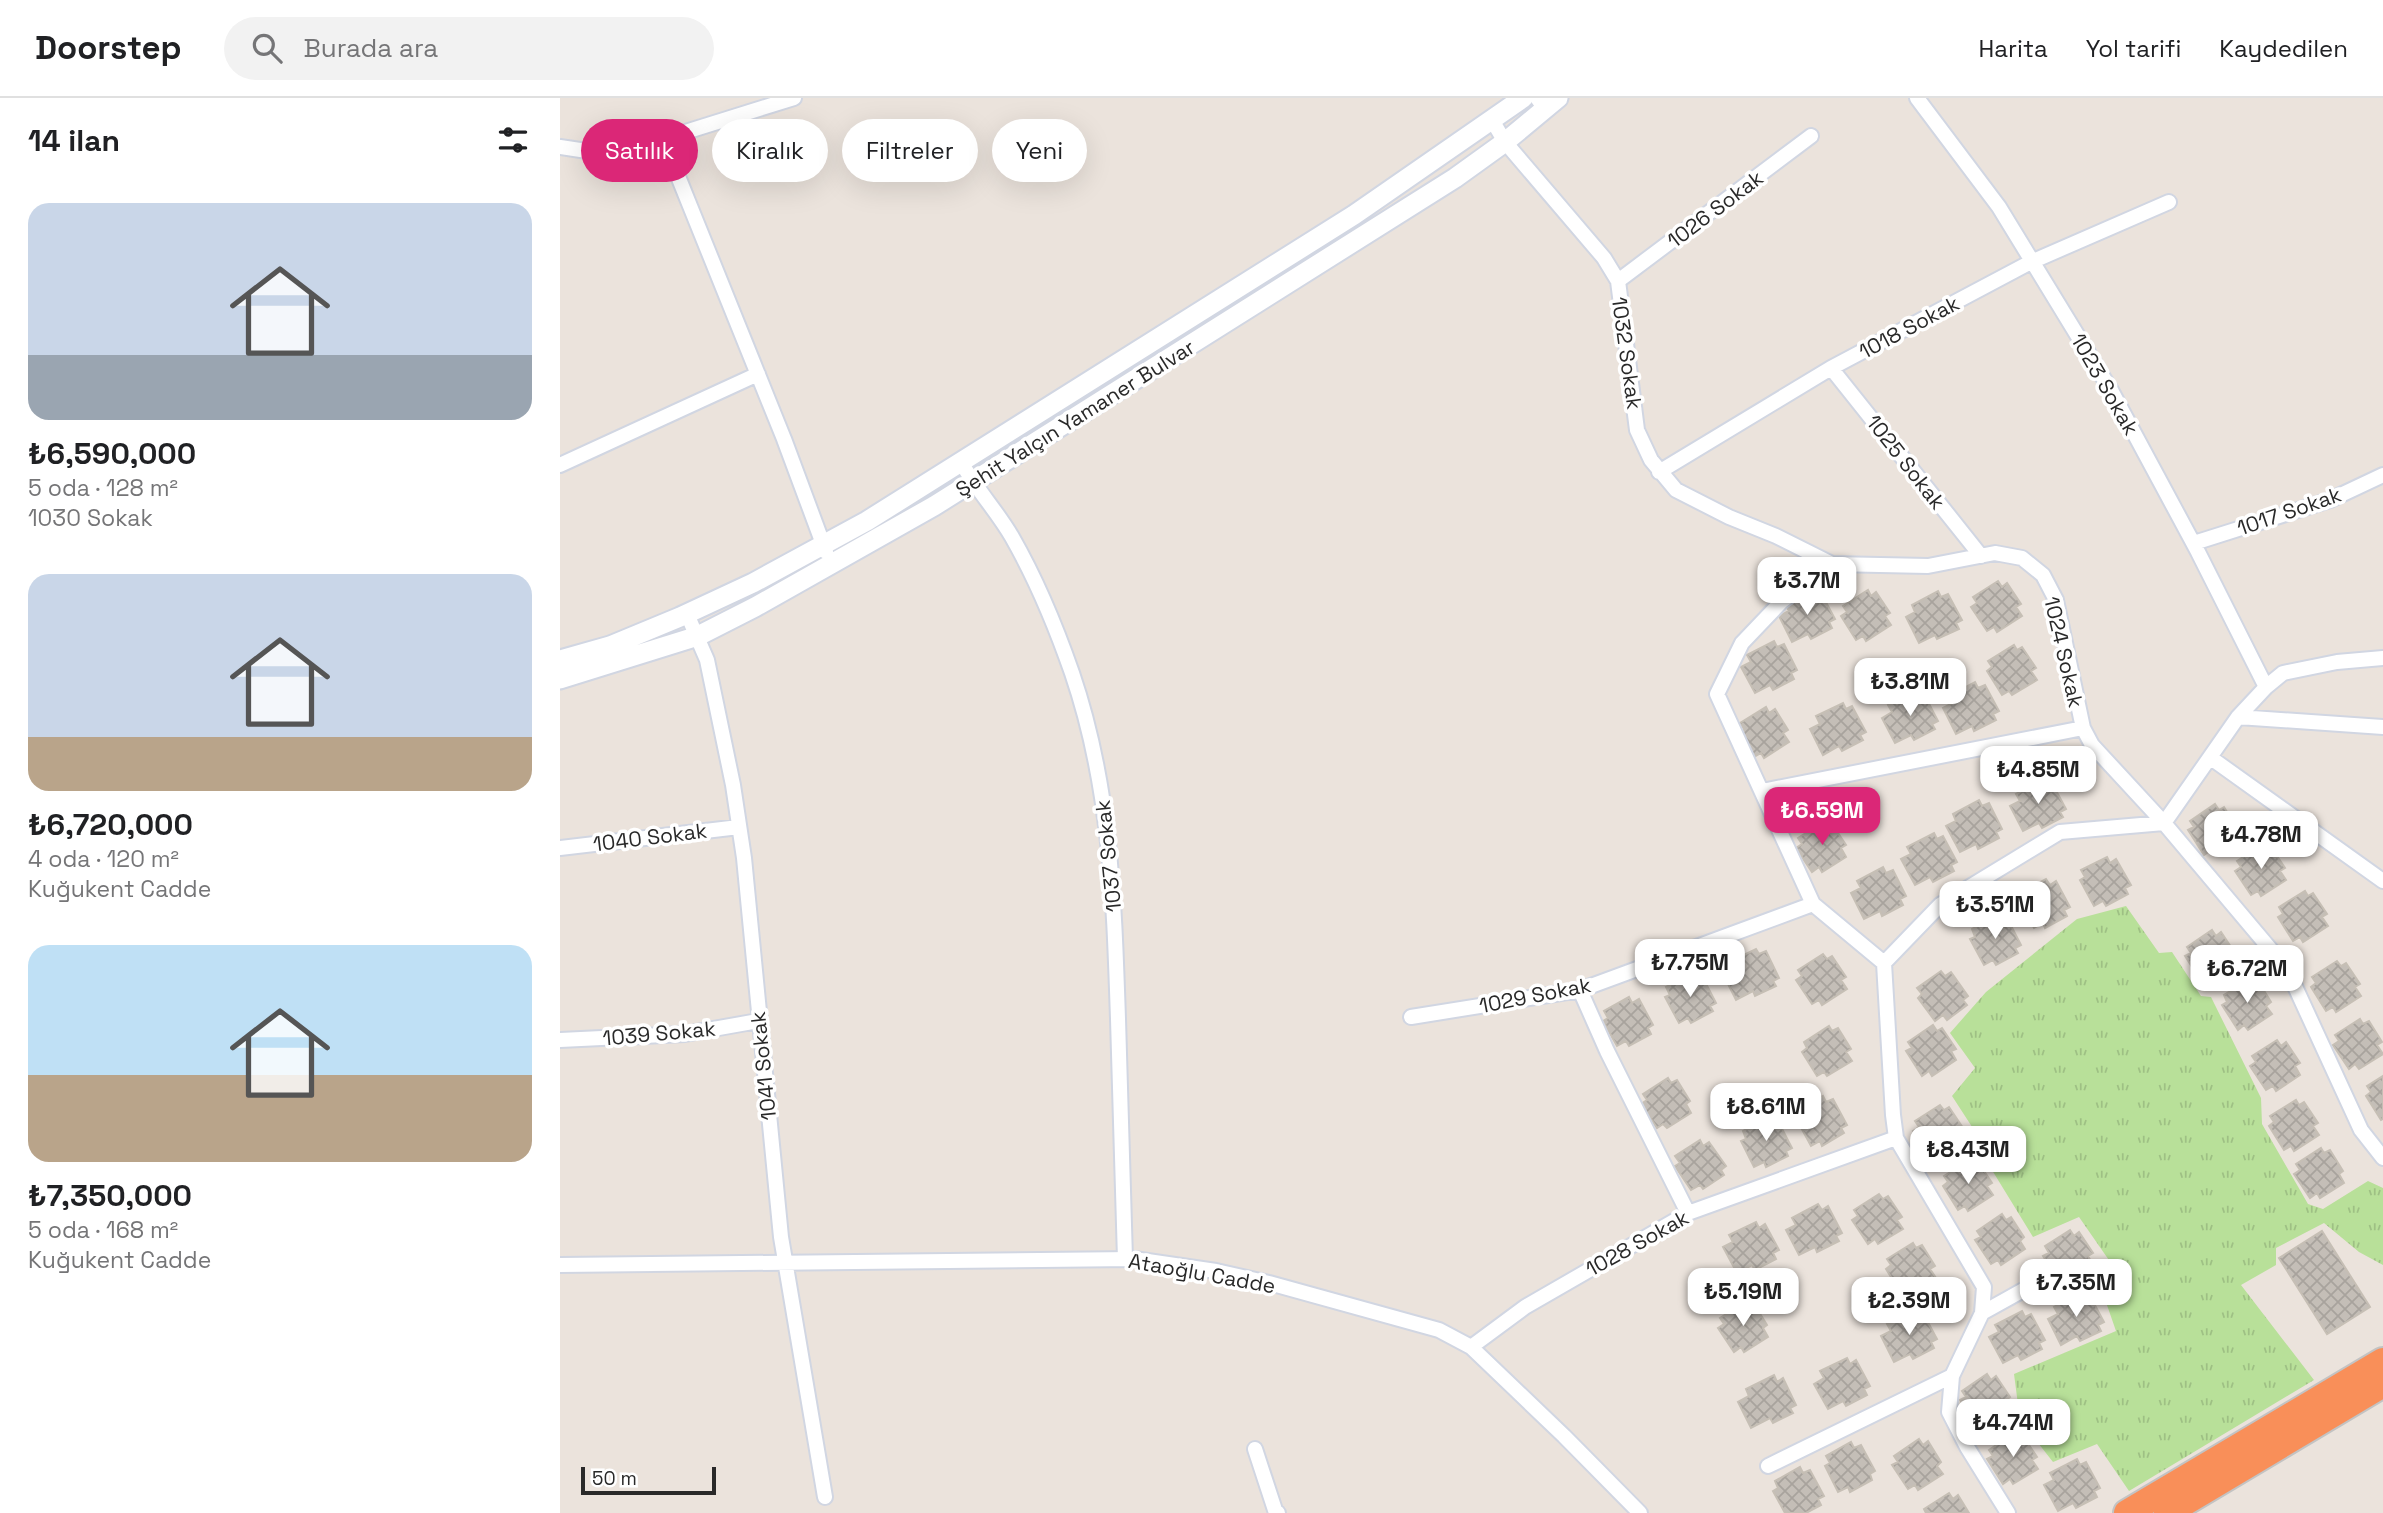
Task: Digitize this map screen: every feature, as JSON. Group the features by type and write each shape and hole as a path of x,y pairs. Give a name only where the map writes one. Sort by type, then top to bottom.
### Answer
{"highway":[{"path":"2127,1513 2383,1361"},
{"path":"2168,1513 2383,1384"}],"street":[{"path":"698,128 794,98"},
{"path":"560,660 573,659 610,646 687,614 752,583 867,521 1354,215 1523,98"},
{"name":"1023 Sokak","path":"1917,98 1999,207 2112,392 2266,687"},
{"name":"Şehit Yalçın Yamaner Bulvar","path":"560,678 698,636 755,607 934,506 1432,192 1505,142 1547,102"},
{"name":"1032 Sokak","path":"1492,120 1505,142 1604,258 1618,281 1637,430 1659,472"},
{"name":"1026 Sokak","path":"1618,281 1811,136"},
{"path":"560,146 581,150"},
{"path":"680,182 831,562"},
{"name":"1018 Sokak","path":"1659,472 1832,368 2031,262 2169,202"},
{"name":"1025 Sokak","path":"1832,368 1980,556"},
{"path":"560,465 758,374"},
{"name":"1037 Sokak","path":"961,463 1012,535 1044,602 1072,673 1093,751 1105,810 1113,879 1125,1259"},
{"name":"1024 Sokak","path":"1659,472 1676,490 1832,564 1928,566 1995,553 2022,558 2043,575 2056,600 2075,698 2083,729 2091,745 2164,823 2287,969 2361,1130 2383,1158"},
{"name":"1017 Sokak","path":"2193,543 2330,500 2383,475"},
{"path":"1832,564 1782,601 1742,643 1717,694 1813,904 1884,962 1896,1138 1984,1287 1982,1313 1952,1376 1949,1412 1967,1447 2008,1513"},
{"name":"1041 Sokak","path":"687,614 707,660 739,827 785,1261 825,1497"},
{"path":"1884,962 1940,905 2060,832 2164,823 2238,717 2283,673 2337,662 2383,658"},
{"path":"2238,717 2383,727"},
{"path":"1762,791 2083,729"},
{"path":"2211,758 2383,881"},
{"name":"1040 Sokak","path":"560,848 739,827"},
{"name":"1029 Sokak","path":"1411,1017 1580,990 1813,904"},
{"path":"1580,990 1607,1051 1688,1213"},
{"name":"1039 Sokak","path":"560,1040 685,1034 758,1021"},
{"name":"1028 Sokak","path":"1471,1346 1525,1307 1688,1213 1896,1138"},
{"name":"Ataoğlu Cadde","path":"560,1265 1125,1259 1216,1271 1269,1283 1439,1330 1471,1346 1640,1513"},
{"path":"1982,1313 2045,1278"},
{"path":"1768,1466 1952,1376"},
{"path":"1255,1449 1278,1513"}],"green space":[{"path":"2126,906 2159,953 2172,952 2201,996 2211,997 2261,1098 2262,1124 2308,1204 2323,1209 2368,1181 2383,1188 2383,1265 2359,1252 2324,1223 2276,1248 2276,1265 2241,1285 2314,1380 2129,1491 2097,1444 2053,1462 2020,1420 2014,1374 2116,1331 2100,1285 2113,1266 2079,1217 2033,1237 1976,1144 1976,1133 1952,1096 1975,1068 1950,1033 1986,992 2077,919"}],"building":[{"path":"1998,581 2002,587 2007,583 2021,604 2016,607 2022,616 1997,632 1994,627 1987,631 1971,607 1977,603 1973,597"},
{"path":"1868,590 1871,596 1876,592 1890,613 1885,616 1891,625 1866,641 1863,636 1856,640 1841,616 1847,612 1843,606"},
{"path":"1811,591 1815,597 1821,593 1835,619 1829,622 1832,628 1811,639 1808,634 1792,642 1779,616 1789,611 1785,604"},
{"path":"1938,591 1941,597 1948,594 1962,620 1956,623 1959,629 1937,639 1935,635 1919,643 1906,617 1915,612 1912,605"},
{"path":"1774,641 1777,647 1784,644 1797,670 1791,673 1794,679 1773,690 1770,685 1755,693 1741,667 1751,662 1747,655"},
{"path":"2014,645 2017,650 2022,647 2036,668 2031,671 2037,680 2012,695 2009,691 2002,695 1987,671 1992,667 1988,661"},
{"path":"1975,682 1978,688 1985,685 1999,711 1993,714 1996,720 1974,731 1972,726 1956,734 1943,708 1953,703 1949,696"},
{"path":"1914,692 1918,697 1924,694 1938,721 1932,724 1935,729 1914,740 1911,735 1895,743 1882,718 1892,712 1888,705"},
{"path":"1843,703 1846,709 1852,706 1866,732 1860,735 1863,740 1842,751 1839,746 1823,755 1810,729 1820,724 1816,716"},
{"path":"1766,707 1769,713 1775,709 1788,730 1783,733 1789,742 1764,758 1761,753 1754,757 1739,733 1744,729 1740,723"},
{"path":"2043,780 2046,786 2052,783 2066,809 2060,812 2063,817 2042,828 2039,823 2023,831 2010,806 2020,801 2016,794"},
{"path":"1979,800 1982,806 1989,803 2002,829 1996,832 1999,838 1978,849 1976,844 1960,852 1946,826 1956,821 1953,814"},
{"path":"2215,804 2219,810 2224,807 2237,828 2233,831 2238,840 2214,855 2211,850 2204,855 2188,830 2194,827 2190,821"},
{"path":"1823,822 1827,827 1832,824 1846,845 1841,848 1846,857 1822,872 1819,867 1812,872 1796,848 1802,844 1798,838"},
{"path":"1934,833 1937,839 1943,836 1957,862 1951,865 1954,871 1933,882 1930,877 1915,885 1901,859 1911,854 1907,847"},
{"path":"2262,845 2266,850 2271,847 2285,868 2280,871 2286,880 2261,896 2258,891 2251,895 2235,871 2241,867 2237,861"},
{"path":"2107,857 2110,863 2116,859 2131,885 2125,888 2128,894 2106,906 2103,901 2094,906 2080,880 2085,877 2081,870"},
{"path":"1883,867 1886,873 1893,870 1906,896 1900,899 1903,905 1882,916 1880,911 1864,919 1851,893 1861,888 1857,881"},
{"path":"2046,879 2050,885 2056,881 2070,907 2064,910 2067,916 2045,928 2043,923 2034,928 2020,902 2025,899 2021,892"},
{"path":"2305,891 2308,896 2313,893 2327,914 2322,917 2328,926 2303,942 2300,937 2293,941 2278,917 2283,914 2279,907"},
{"path":"1997,916 2000,922 2007,918 2021,945 2015,948 2018,953 1996,965 1993,960 1984,965 1970,939 1975,937 1972,929"},
{"path":"2212,930 2216,936 2221,932 2235,953 2230,957 2236,965 2211,981 2208,976 2201,981 2185,956 2191,953 2187,947"},
{"path":"1756,949 1759,954 1766,951 1779,978 1773,981 1776,986 1755,996 1753,991 1736,1000 1723,974 1733,969 1729,962"},
{"path":"1823,954 1827,959 1832,956 1846,977 1841,980 1847,989 1822,1005 1819,1000 1812,1004 1796,980 1802,976 1798,970"},
{"path":"2337,961 2341,966 2346,963 2360,984 2355,987 2361,996 2336,1012 2333,1007 2326,1011 2311,987 2316,983 2312,977"},
{"path":"1941,971 1945,976 1951,972 1968,996 1963,1000 1967,1005 1947,1020 1943,1015 1935,1021 1918,998 1922,994 1917,988"},
{"path":"1692,974 1695,980 1702,976 1716,1003 1710,1006 1713,1011 1691,1023 1688,1018 1679,1023 1665,997 1670,995 1666,987"},
{"path":"2249,980 2252,985 2258,981 2271,1002 2266,1006 2272,1014 2248,1030 2244,1025 2238,1030 2222,1005 2227,1002 2224,995"},
{"path":"1629,997 1632,1003 1639,999 1653,1025 1648,1028 1651,1034 1629,1046 1626,1041 1617,1046 1603,1021 1608,1018 1604,1011"},
{"path":"2360,1019 2363,1024 2369,1021 2382,1042 2377,1045 2383,1054 2359,1069 2355,1064 2349,1069 2333,1045 2339,1041 2335,1035"},
{"path":"1933,1025 1937,1031 1942,1028 1956,1049 1951,1051 1956,1060 1932,1076 1929,1071 1922,1076 1906,1051 1912,1048 1908,1042"},
{"path":"1829,1026 1832,1031 1838,1028 1851,1049 1846,1052 1852,1061 1827,1076 1824,1072 1817,1076 1802,1052 1807,1048 1804,1042"},
{"path":"2277,1040 2281,1046 2286,1042 2300,1063 2295,1066 2300,1075 2276,1091 2273,1086 2266,1090 2250,1066 2256,1062 2252,1056"},
{"path":"2383,1076 2381,1120 2366,1096 2371,1092 2367,1086"},
{"path":"1668,1078 1671,1083 1677,1080 1690,1101 1686,1104 1691,1113 1667,1128 1663,1124 1657,1128 1641,1104 1647,1100 1643,1094"},
{"path":"1823,1096 1826,1102 1833,1099 1847,1125 1841,1128 1844,1133 1822,1146 1820,1141 1811,1146 1797,1120 1802,1117 1798,1110"},
{"path":"2296,1100 2299,1105 2304,1102 2318,1123 2313,1126 2319,1135 2294,1151 2291,1146 2284,1150 2269,1126 2274,1122 2270,1116"},
{"path":"1940,1105 1944,1110 1949,1107 1963,1128 1958,1131 1963,1140 1939,1155 1936,1150 1929,1155 1913,1131 1919,1127 1915,1121"},
{"path":"1768,1118 1771,1124 1778,1121 1792,1148 1786,1151 1788,1156 1766,1167 1764,1162 1754,1167 1741,1141 1746,1139 1743,1131"},
{"path":"1700,1140 1703,1146 1709,1142 1726,1166 1721,1170 1724,1175 1703,1189 1700,1185 1691,1190 1675,1166 1680,1163 1675,1156"},
{"path":"2321,1148 2324,1153 2330,1150 2343,1171 2339,1174 2344,1183 2320,1198 2317,1193 2310,1198 2294,1174 2300,1170 2296,1164"},
{"path":"1970,1160 1973,1165 1978,1162 1992,1183 1987,1186 1993,1195 1968,1211 1965,1206 1958,1210 1943,1186 1948,1182 1944,1176"},
{"path":"1879,1194 1883,1199 1888,1196 1902,1217 1897,1220 1903,1229 1878,1244 1875,1239 1868,1244 1852,1220 1858,1216 1854,1210"},
{"path":"1818,1204 1822,1210 1828,1206 1842,1233 1836,1236 1839,1241 1817,1252 1815,1247 1799,1255 1786,1230 1796,1225 1792,1218"},
{"path":"2002,1214 2006,1220 2011,1217 2024,1237 2020,1241 2025,1249 2001,1265 1998,1260 1991,1264 1975,1240 1981,1237 1977,1231"},
{"path":"1756,1222 1759,1228 1765,1224 1779,1250 1773,1253 1776,1259 1755,1270 1752,1265 1737,1273 1723,1247 1733,1242 1729,1235"},
{"path":"2070,1230 2074,1236 2079,1232 2093,1253 2088,1256 2093,1265 2069,1281 2066,1276 2059,1281 2043,1256 2049,1253 2045,1246"},
{"path":"2322,1231 2370,1307 2327,1334 2279,1258"},
{"path":"1913,1243 1916,1248 1922,1245 1935,1266 1930,1269 1936,1278 1911,1294 1908,1289 1901,1293 1886,1269 1891,1265 1887,1259"},
{"path":"2080,1293 2084,1299 2090,1296 2104,1322 2098,1325 2101,1331 2080,1341 2077,1336 2061,1345 2048,1319 2058,1314 2054,1307"},
{"path":"1745,1302 1749,1307 1754,1304 1767,1325 1763,1328 1768,1337 1744,1352 1741,1347 1734,1352 1718,1328 1724,1324 1720,1318"},
{"path":"1914,1310 1917,1316 1923,1313 1937,1339 1931,1342 1934,1348 1913,1359 1910,1354 1894,1362 1881,1336 1891,1331 1887,1324"},
{"path":"2022,1311 2025,1317 2031,1314 2045,1340 2039,1343 2042,1349 2021,1360 2018,1355 2003,1363 1989,1337 1999,1332 1995,1325"},
{"path":"1847,1358 1850,1364 1856,1360 1870,1386 1864,1389 1867,1395 1846,1406 1843,1401 1828,1409 1814,1384 1824,1378 1820,1371"},
{"path":"1987,1374 1991,1380 1996,1376 2010,1397 2005,1401 2011,1409 1986,1425 1983,1420 1976,1424 1960,1400 1966,1397 1962,1391"},
{"path":"1774,1375 1777,1382 1783,1378 1796,1405 1790,1408 1793,1413 1773,1423 1770,1418 1751,1428 1738,1402 1749,1396 1746,1389"},
{"path":"2014,1433 2018,1439 2023,1436 2037,1457 2032,1460 2038,1469 2013,1484 2010,1479 2003,1484 1987,1459 1993,1456 1989,1450"},
{"path":"1919,1439 1923,1445 1928,1441 1941,1462 1937,1466 1943,1474 1918,1490 1915,1485 1908,1489 1892,1465 1898,1462 1894,1456"},
{"path":"1851,1442 1854,1448 1861,1445 1875,1471 1870,1474 1872,1480 1850,1492 1848,1487 1838,1492 1825,1466 1830,1463 1826,1456"},
{"path":"2077,1459 2080,1465 2086,1462 2100,1488 2094,1491 2097,1497 2076,1508 2073,1503 2058,1511 2044,1485 2054,1480 2050,1473"},
{"path":"1800,1467 1803,1473 1810,1470 1824,1496 1818,1499 1821,1505 1806,1513 1785,1513 1773,1491 1778,1488 1775,1481"},
{"path":"1949,1493 1953,1499 1958,1495 1969,1513 1926,1513 1924,1509"}]}
